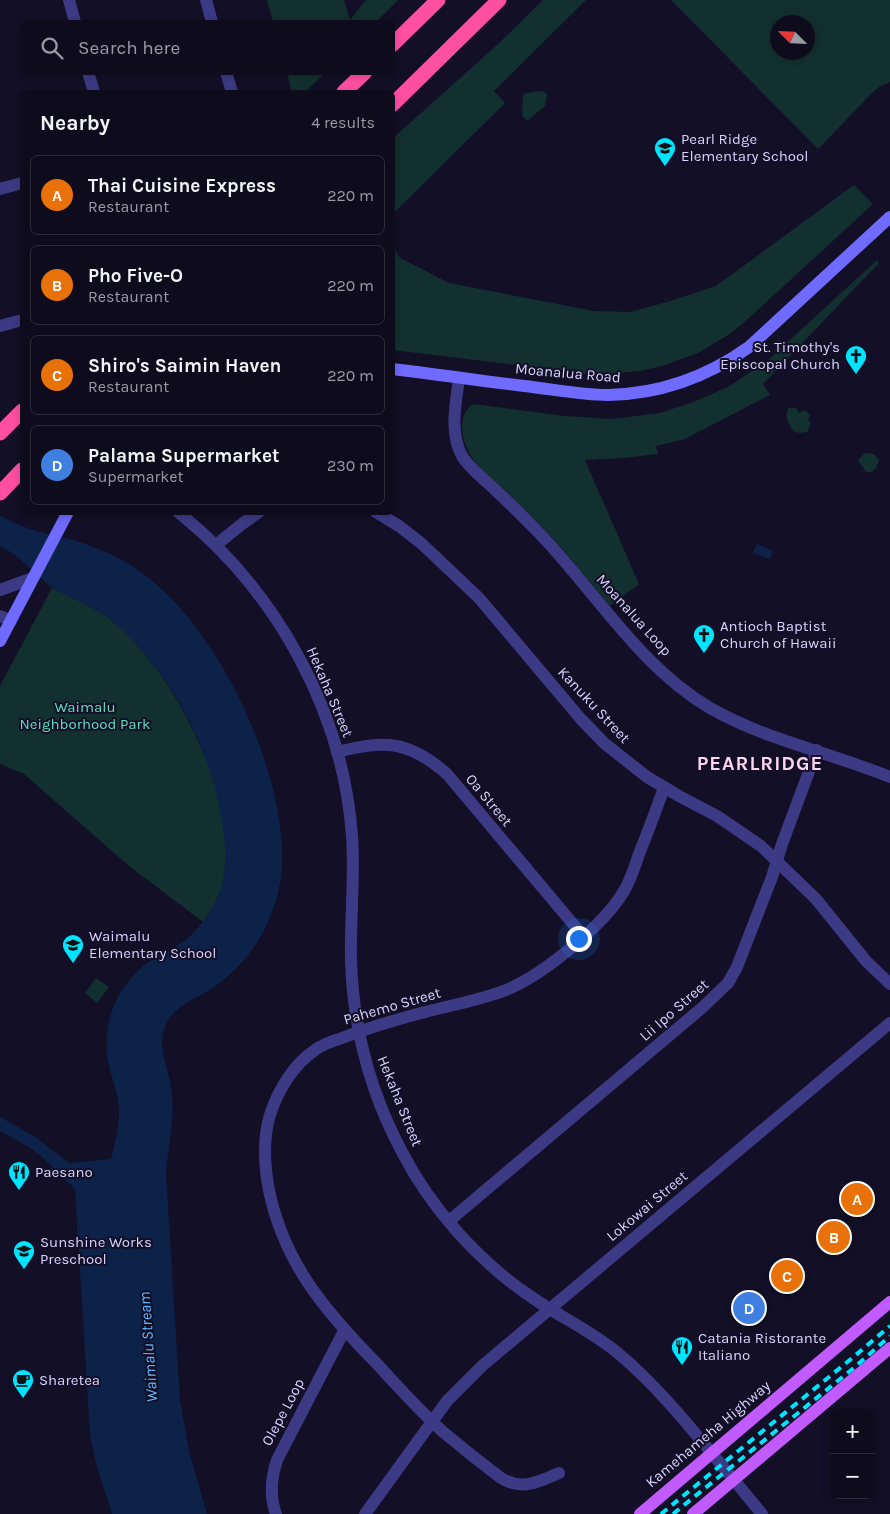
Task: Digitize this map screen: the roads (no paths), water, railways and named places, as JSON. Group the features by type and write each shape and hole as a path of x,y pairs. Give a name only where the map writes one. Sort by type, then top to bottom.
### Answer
{"highway":[{"path":"395,42 438,0"},
{"path":"395,102 499,0"},
{"path":"346,90 361,75"},
{"path":"0,433 20,412"},
{"path":"0,492 20,472"}],"main road":[{"name":"Moanalua Road","path":"395,369 579,393 608,394 651,390 692,379 728,362 749,347 890,217"},
{"path":"0,642 5,618 33,578 66,515"},
{"name":"Kamehameha Highway","path":"640,1514 890,1302"},
{"path":"693,1514 890,1348"}],"street":[{"path":"69,0 74,20"},
{"path":"206,0 211,20"},
{"path":"89,75 93,90"},
{"path":"227,75 231,90"},
{"path":"0,189 20,184"},
{"path":"0,326 20,321"},
{"name":"Moanalua Loop","path":"458,378 455,430 457,443 463,457 540,534 629,637 655,664 710,708 750,727 890,777"},
{"name":"Hekaha Street","path":"181,515 216,545 258,594 290,641 315,690 328,722 337,752 349,809 352,834 354,886 351,962 358,1031 364,1060 374,1087 393,1134 412,1170 449,1221 479,1254 500,1273 550,1309 617,1352 672,1407 762,1514"},
{"path":"216,545 255,515"},
{"name":"Kanuku Street","path":"381,515 410,534 479,598 594,733 623,759 664,788 739,830 777,860 816,899 866,961 890,984"},
{"path":"0,590 33,578"},
{"name":"Oa Street","path":"337,752 366,745 393,746 414,751 438,766 447,774 584,937"},
{"name":"Lii Ipo Street","path":"449,1221 703,1007 723,988 736,967 762,903 817,750"},
{"name":"Pahemo Street","path":"559,1473 524,1486 506,1482 432,1421 344,1330 311,1288 293,1258 281,1232 266,1176 265,1140 273,1106 283,1086 296,1066 325,1044 373,1025 474,1000 506,990 538,972 584,937 601,920 626,888 664,788"},
{"name":"Lokowai Street","path":"432,1421 447,1401 476,1372 890,1023"},
{"name":"Olepe Loop","path":"276,1514 271,1492 277,1460 344,1330"},
{"path":"365,1514 432,1421"}],"water":[{"name":"Waimalu Stream","path":"0,516 39,532 77,541 96,548 127,563 159,586 188,618 215,655 239,697 258,741 272,785 280,827 282,866 277,896 267,924 251,951 230,975 173,1013 165,1027 162,1040 173,1105 166,1174 180,1400 189,1451 207,1514 112,1514 96,1463 90,1434 75,1189 41,1156 0,1131 0,1117 34,1136 69,1163 111,1159 119,1120 119,1107 107,1052 107,1031 112,1010 120,993 131,978 153,959 187,939 215,903 222,885 225,867 224,839 218,801 200,745 188,719 174,694 157,670 139,647 114,622 96,610 52,588 20,559 0,546"},
{"path":"757,544 773,551 770,559 753,553"}],"railway":[{"path":"661,1514 890,1326"},
{"path":"673,1514 855,1367 890,1336"}],"place":[{"name":"Pearl Ridge Elementary School","path":"665,167"},
{"name":"St. Timothy's Episcopal Church","path":"856,375"},
{"name":"Antioch Baptist Church of Hawaii","path":"704,654"},
{"name":"Waimalu Elementary School","path":"73,964"},
{"name":"Paesano","path":"19,1191"},
{"name":"Thai Cuisine Express","path":"857,1199"},
{"name":"Pho Five-O","path":"834,1237"},
{"name":"Sunshine Works Preschool","path":"24,1270"},
{"name":"Shiro's Saimin Haven","path":"787,1276"},
{"name":"Palama Supermarket","path":"749,1308"},
{"name":"Catania Ristorante Italiano","path":"682,1366"},
{"name":"Sharetea","path":"23,1399"}],"district":[{"name":"PEARLRIDGE","path":"760,763"}],"park label":[{"name":"Waimalu Neighborhood Park","path":"85,716"}]}
